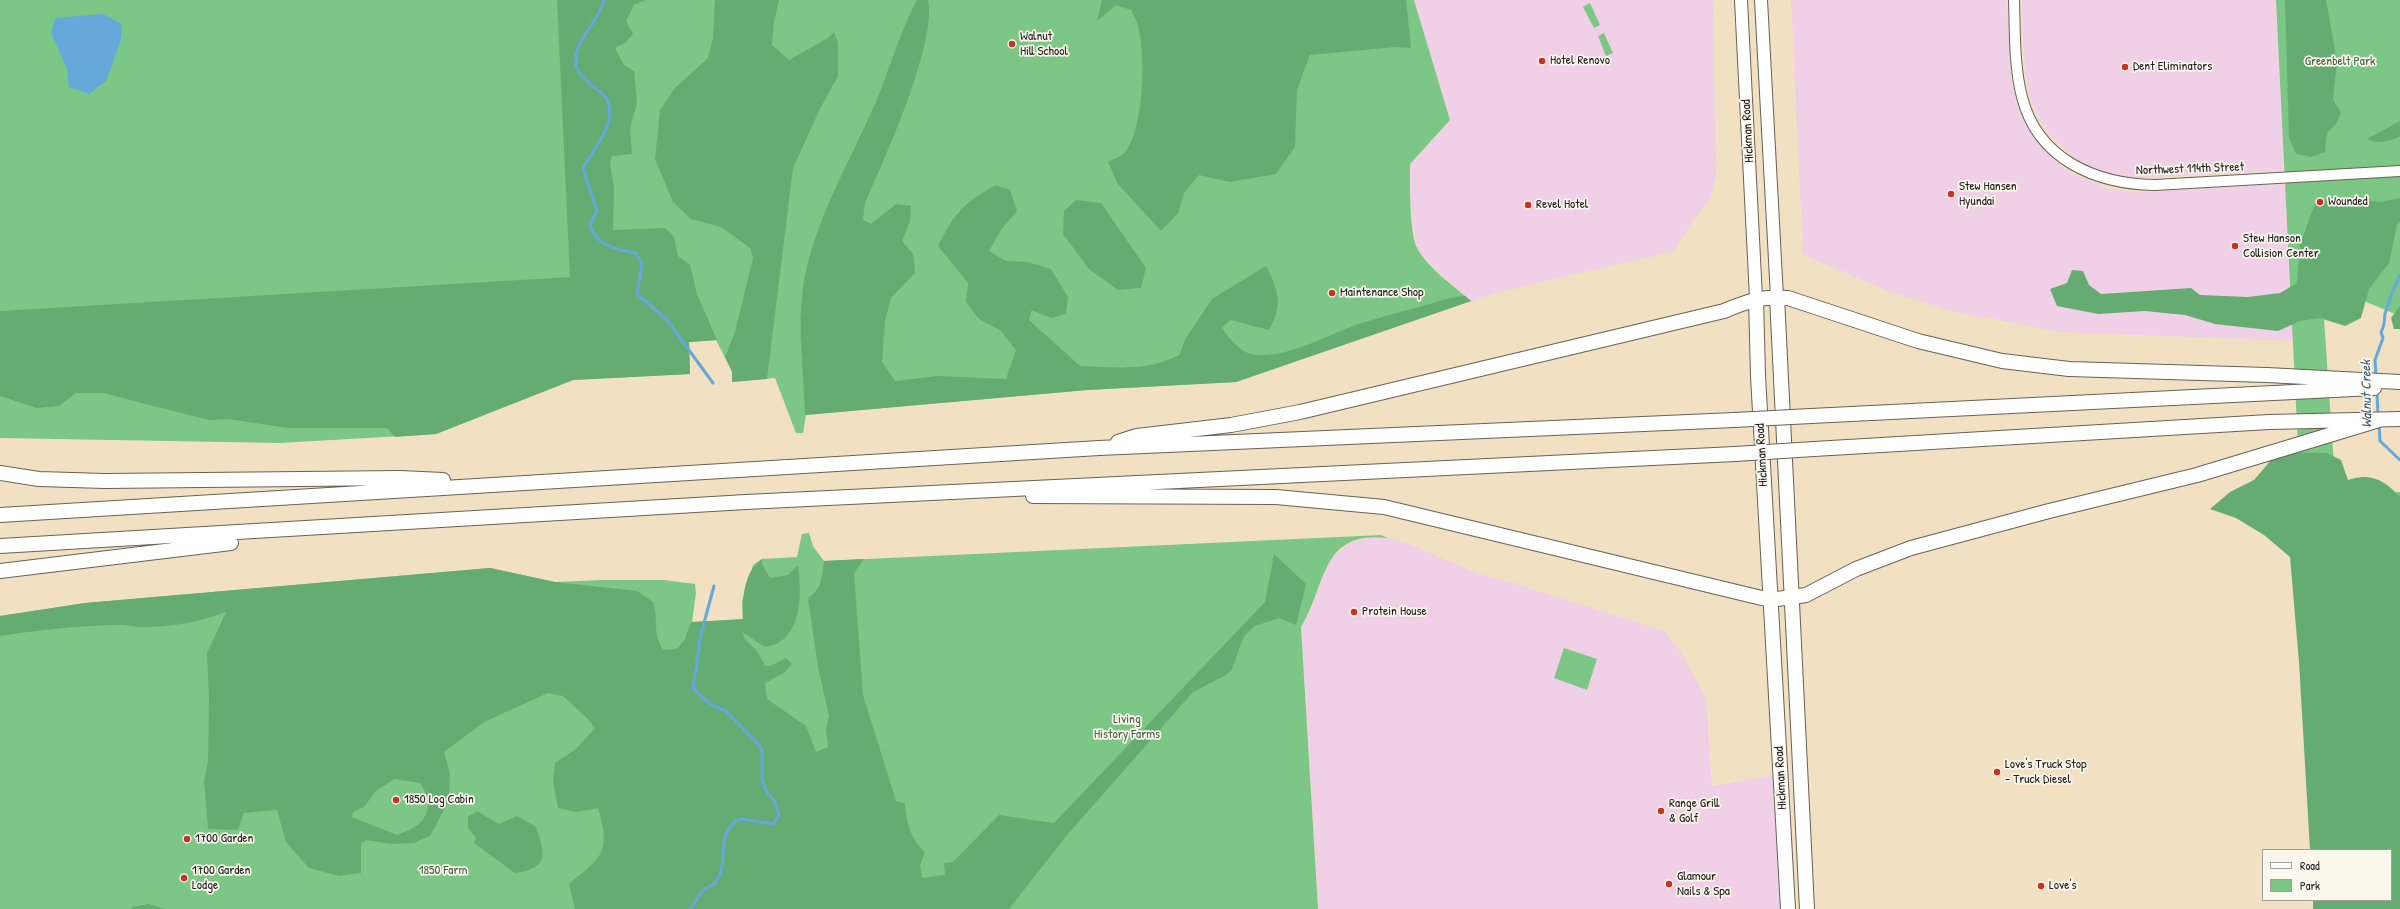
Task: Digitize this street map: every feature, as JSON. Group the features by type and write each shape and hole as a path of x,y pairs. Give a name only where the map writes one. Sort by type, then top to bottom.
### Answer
{"highway":[{"name":"Hickman Road","path":"1777,297 1793,598 1807,909"},
{"path":"1099,448 1137,436 1231,425 1300,412 1724,311 1756,298 1788,298 1918,341 2002,360 2069,369 2267,375 2400,382"},
{"name":"Hickman Road","path":"1756,298 1770,600 1788,909"},
{"path":"0,515 1099,448 1734,420 2400,387"},
{"path":"0,546 352,527 933,492 1735,454 2269,422 2400,419"},
{"path":"933,492 1088,498 1276,497 1384,507 1770,600 1806,595 1856,569 1911,548 2019,518 2197,475 2379,420"},
{"path":"0,473 39,479 105,482 400,478 506,484"},
{"path":"0,571 352,527"}],"main road":[{"name":"Hickman Road","path":"1741,0 1756,298"},
{"name":"Hickman Road","path":"1761,0 1777,297"}],"street":[{"name":"Northwest 114th Street","path":"2014,0 2018,74 2026,110 2039,133 2052,148 2085,172 2116,182 2155,185 2400,171"}],"shaded area":[{"path":"1414,0 1713,0 1716,177 1710,200 1692,222 1674,251 1495,293 1471,301 1435,269 1417,249 1410,204 1410,164 1450,120"},
{"path":"1791,0 2007,0 2011,75 2016,102 2024,121 2037,142 2069,172 2110,189 2137,192 2286,184 2294,341 2060,332 1955,312 1888,291 1803,255"},
{"path":"2021,0 2276,0 2285,171 2133,178 2097,170 2077,160 2052,138 2040,121 2031,102 2025,74"},
{"path":"1371,537 1388,538 1409,544 1481,575 1516,584 1664,631 1679,649 1706,698 1712,786 1781,774 1788,909 1318,909 1301,627 1311,610 1327,563 1349,543"}],"green space":[{"path":"0,0 1414,0 1450,120 1410,164 1413,232 1418,250 1423,257 1436,271 1471,301 1236,382 1087,390 806,415 803,433 796,433 775,378 732,382 732,371 716,340 689,342 690,374 573,380 436,434 280,443 0,438"},
{"path":"557,0 646,0 634,5 626,21 633,34 625,43 615,48 624,65 634,71 637,103 630,128 632,154 612,156 610,164 614,188 613,230 665,228 674,237 678,256 690,265 697,294 717,340 689,342 690,374 573,380 436,434 395,437 387,428 288,428 228,419 209,420 103,393 76,393 59,406 37,408 0,396 0,311 570,277"},
{"path":"715,0 779,0 774,22 772,45 789,60 828,38 834,32 838,43 838,76 820,109 793,168 767,379 732,382 732,372 725,357 735,332 753,258 750,248 721,227 691,219 673,202 655,159 660,110 675,88 708,58 713,38"},
{"path":"917,0 928,0 929,20 925,44 907,102 865,203 863,220 871,224 896,204 911,206 910,222 902,241 913,254 915,273 891,298 885,321 882,362 895,381 937,376 1006,379 1016,350 1000,330 979,319 966,302 968,283 938,246 949,225 961,210 976,197 996,185 1010,190 1017,211 1001,230 989,251 1006,261 1028,262 1051,269 1068,297 1066,314 1051,318 1032,310 1029,320 1080,366 1143,366 1155,364 1179,355 1186,338 1212,299 1266,266 1274,283 1278,298 1278,306 1269,330 1230,320 1222,328 1238,347 1251,354 1278,354 1293,350 1349,327 1450,298 1465,296 1471,301 1236,382 1087,390 805,415 801,351 801,303 808,263 823,217 875,104 905,25"},
{"path":"1102,0 1406,0 1411,48 1396,47 1310,55 1297,90 1295,147 1276,174 1230,182 1199,175 1184,193 1178,213 1161,231 1118,184 1108,162 1125,153 1132,140 1140,109 1142,92 1142,58 1141,42 1137,22 1131,10 1116,5 1097,21"},
{"name":"Greenbelt Park","path":"2276,0 2400,0 2400,316 2359,299 2323,304 2336,495 2400,492 2400,909 2392,901 2392,849 2318,849"},
{"path":"2285,0 2326,0 2337,62 2333,99 2341,113 2336,124 2327,133 2325,152 2312,157 2296,154 2289,137"},
{"path":"1590,3 1600,25 1594,28 1583,7"},
{"path":"1604,33 1613,53 1606,56 1598,36"},
{"path":"2400,121 2400,136 2384,142 2371,141 2367,139"},
{"path":"2340,198 2381,202 2400,198 2400,222 2397,225 2389,263 2369,289 2361,318 2345,326 2320,318 2300,321 2278,331 2215,324 2185,315 2145,311 2098,314 2057,306 2050,289 2067,283 2072,270 2083,271 2089,285 2101,294 2191,288 2200,295 2248,297 2280,293 2297,283 2300,244 2316,201"},
{"path":"1076,200 1101,203 1146,268 1141,288 1118,290 1089,269 1063,234 1064,211"},
{"path":"2400,306 2400,329 2394,329 2391,318"},
{"path":"2278,452 2327,453 2341,460 2348,480 2363,477 2377,479 2389,486 2400,497 2400,909 2313,909 2313,901 2392,901 2392,849 2310,849 2299,662 2290,557 2264,535 2236,518 2210,509 2230,492 2254,480"},
{"name":"Living History Farms","path":"809,533 813,546 824,561 1381,535 1388,538 1366,538 1349,543 1337,552 1328,564 1301,627 1318,909 0,909 0,616 85,603 490,568 555,582 664,580 695,584 696,593 692,622 743,620 742,601 753,565 762,559 797,557 802,534"},
{"path":"1274,554 1306,584 1296,625 1279,618 1255,626 1244,636 1232,669 1226,675 1193,692 1067,835 1009,909 575,909 569,884 597,859 604,844 604,834 598,808 576,812 558,808 553,781 555,763 576,749 595,728 587,718 563,696 548,693 484,722 444,752 450,774 449,800 430,836 414,843 390,844 367,840 361,843 361,873 339,876 309,868 286,842 277,810 244,813 238,830 208,829 204,781 208,761 209,698 207,653 226,612 196,621 164,626 91,626 0,636 0,616 85,603 490,568 555,582 637,591 653,602 658,638 663,650 677,649 685,639 691,622 743,619 745,586 751,571 762,559 762,564 770,578 788,575 798,565 800,589 797,615 793,627 787,636 777,643 765,647 742,632 745,639 757,651 765,666 770,666 786,658 792,664 784,673 765,683 767,699 806,726 816,752 828,747 826,728 829,716 818,667 808,598 819,587 824,561 864,559 854,573 863,695 896,801 905,803 910,830 916,842 925,853 920,865 922,878 945,875 944,863 953,862 999,815 1054,823 1265,602","holes":["394,779 420,783 428,801 428,809 421,822 415,827 397,835 352,817 353,812 364,807 376,791"]},
{"path":"1564,648 1597,659 1587,690 1554,678"},
{"path":"477,811 499,824 517,816 536,827 543,852 539,863 534,868 515,873 474,843 476,838 468,828 468,817"},
{"path":"149,904 165,909 132,909 132,907"}],"water":[{"path":"103,14 122,24 121,40 106,81 89,94 69,87 67,69 51,33 55,18"}],"waterway":[{"path":"604,0 597,16 581,41 576,57 578,72 606,97 610,108 607,126 603,135 583,168 597,211 590,225 597,238 608,246 636,253 642,264 637,294 667,320 713,383"},
{"name":"Walnut Creek","path":"2376,377 2375,360 2383,338 2381,332 2384,325 2385,314 2400,275"},
{"name":"Walnut Creek","path":"2377,391 2378,415"},
{"name":"Walnut Creek","path":"2379,425 2380,441 2400,460"},
{"path":"690,909 704,889 712,885 717,880 722,866 726,834 735,821 742,819 773,824 779,816 775,802 765,789 762,780 762,748 725,710 715,707 693,687 701,634 714,586"}],"place":[{"name":"Walnut Hill School","path":"1012,44"},
{"name":"Hotel Renovo","path":"1542,61"},
{"name":"Dent Eliminators","path":"2125,67"},
{"name":"Stew Hansen Hyundai","path":"1951,194"},
{"name":"Wounded","path":"2320,202"},
{"name":"Revel Hotel","path":"1528,205"},
{"name":"Stew Hanson Collision Center","path":"2235,246"},
{"name":"Maintenance Shop","path":"1332,293"},
{"name":"Protein House","path":"1354,612"},
{"name":"Love's Truck Stop - Truck Diesel","path":"1997,772"},
{"name":"1850 Log Cabin","path":"396,800"},
{"name":"Range Grill & Golf","path":"1661,811"},
{"name":"1700 Garden","path":"187,839"},
{"name":"1700 Garden Lodge","path":"184,878"},
{"name":"Glamour Nails & Spa","path":"1669,884"},
{"name":"Love's","path":"2041,886"}],"park label":[{"name":"1850 Farm","path":"443,871"}]}
